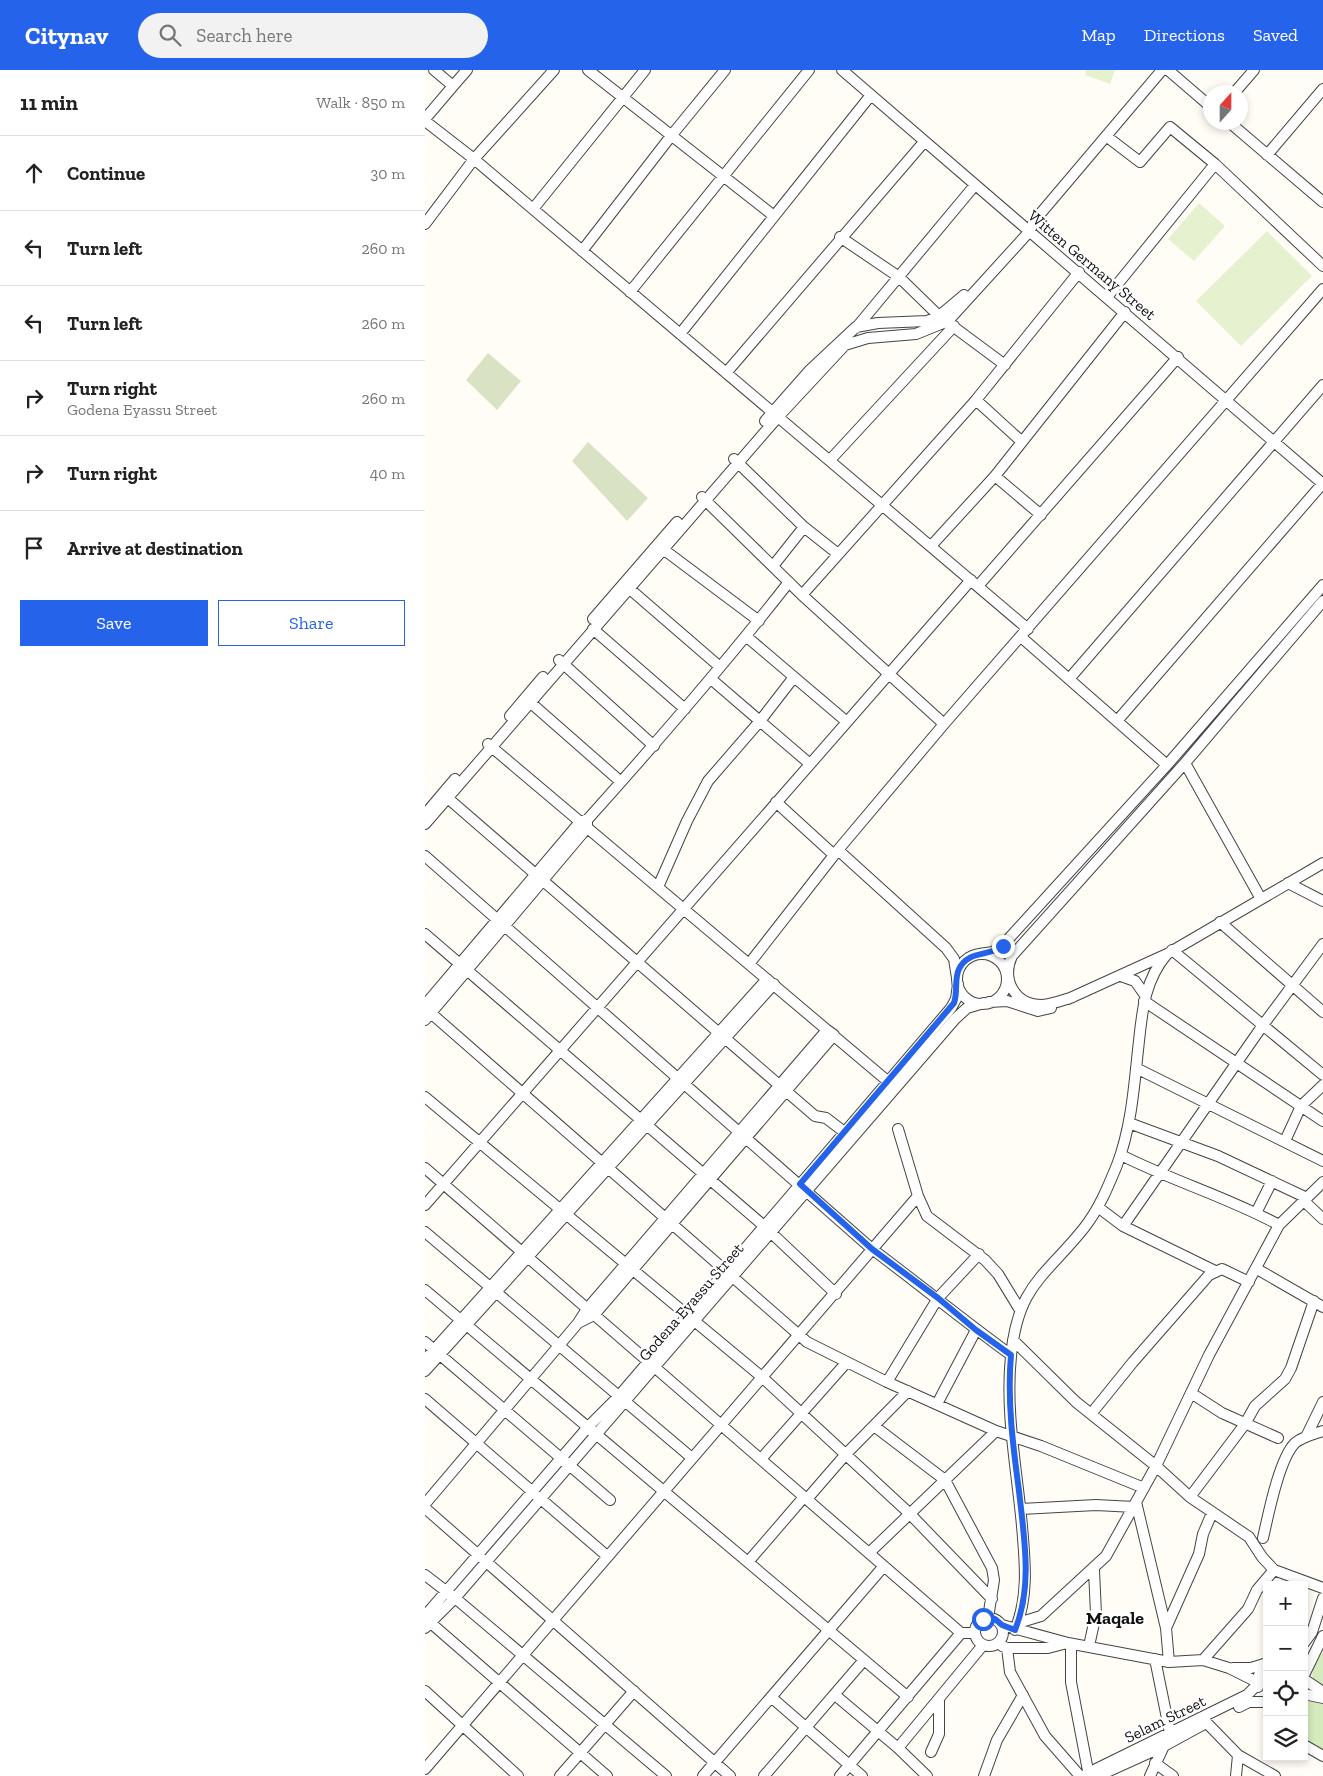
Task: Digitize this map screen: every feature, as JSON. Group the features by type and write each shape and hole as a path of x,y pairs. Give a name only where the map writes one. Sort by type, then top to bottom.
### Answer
{"street":[{"path":"434,70 453,86"},
{"path":"467,70 425,120 474,159 974,583 1069,679 1167,765"},
{"path":"425,224 474,159 554,70"},
{"path":"588,70 774,216"},
{"path":"533,210 645,70"},
{"path":"582,251 725,70"},
{"path":"630,292 809,70"},
{"name":"Witten Germany Street","path":"843,70 924,142 1079,272 1323,483"},
{"path":"830,460 947,321 962,297 1035,220 1163,70"},
{"path":"1168,70 1203,99"},
{"path":"1241,85 1254,70"},
{"path":"1267,155 1323,89"},
{"path":"680,334 871,95"},
{"path":"1106,136 1140,162 1170,127 1215,164 1323,266"},
{"path":"1238,130 1267,155 1321,196"},
{"path":"726,372 924,142"},
{"path":"1107,297 1215,164"},
{"path":"425,824 445,796 736,461 809,371 856,327 975,185"},
{"path":"840,238 899,277 947,321 1005,366"},
{"path":"802,595 976,400 1079,272"},
{"path":"749,964 836,853 944,724 1323,289"},
{"path":"931,546 995,476 1125,312"},
{"path":"775,414 845,345 856,327 878,323 947,321"},
{"path":"845,345 868,338 915,334 947,321"},
{"path":"425,1205 890,673 1041,515 1178,358"},
{"path":"1069,679 1323,385"},
{"path":"976,400 1021,442"},
{"path":"736,461 804,527 838,554"},
{"path":"995,476 1041,515"},
{"path":"1117,721 1323,483"},
{"path":"703,498 802,595 944,724"},
{"path":"489,745 531,703 561,662 593,629 626,586 663,548 703,498"},
{"path":"773,566 804,527"},
{"path":"663,548 759,621"},
{"path":"789,582 747,637 585,823 426,1011 799,1336 846,1363 997,1431 1041,1446 1144,1488"},
{"path":"957,981 962,964 977,955 993,952 1003,946 1167,765 1323,585"},
{"path":"626,586 720,667"},
{"path":"987,1003 1002,994 1006,984 1007,966 1015,952 1185,763 1323,602"},
{"path":"593,629 685,710"},
{"path":"747,637 847,722"},
{"path":"1267,650 1275,658"},
{"path":"561,662 654,746"},
{"path":"658,887 687,820 708,781 760,721 794,677"},
{"path":"711,679 810,764"},
{"path":"531,703 621,782"},
{"path":"489,745 585,823 896,1088"},
{"path":"1185,763 1261,899"},
{"path":"425,814 445,796"},
{"path":"445,796 815,1116 826,1118 843,1131"},
{"path":"776,802 946,948 954,959 957,981 965,997 974,1002 1007,1001 1038,1012 1121,976 1169,952 1323,864"},
{"path":"1090,848 1100,857"},
{"path":"425,856 804,1187 872,1249 1011,1355"},
{"path":"1288,883 1323,901"},
{"path":"1221,922 1323,1012"},
{"path":"425,934 767,1229 836,1294"},
{"path":"1123,1226 1263,1025 1323,944"},
{"path":"946,948 964,956 990,955 999,960 1015,994 1026,1001 1041,1005 1073,997"},
{"path":"1016,1626 1025,1598 1026,1568 1012,1437 1011,1355 1013,1340 1020,1310 1034,1283 1084,1228 1099,1208 1121,1155 1129,1122 1145,998 1157,967 1169,952"},
{"path":"1169,952 1263,1025 1323,1075"},
{"path":"1121,976 1135,981 1145,998 1237,1064 1323,1121"},
{"path":"425,1371 437,1352 770,981"},
{"name":"Godena Eyassu Street","path":"804,1187 843,1131 954,1003 957,981"},
{"name":"Godena Eyassu Street","path":"536,1494 569,1465 651,1364 767,1229 896,1088 959,1015 971,1006 987,1003"},
{"path":"730,1776 425,1506 530,1379 578,1324 591,1312 830,1033"},
{"path":"1136,1068 1323,1161"},
{"path":"1285,1141 1301,1106 1323,1085"},
{"path":"425,1096 763,1378 909,1513 992,1599"},
{"path":"1129,1122 1272,1181 1305,1200 1323,1219"},
{"path":"897,1128 918,1196 927,1216 979,1254 997,1274 1020,1310"},
{"path":"1121,1155 1158,1174 1256,1213 1279,1225"},
{"path":"425,1168 961,1633 974,1633"},
{"path":"1256,1213 1272,1181"},
{"path":"1016,1626 1041,1616 1094,1570 1106,1556 1156,1466 1191,1393 1279,1225 1323,1182"},
{"path":"425,1769 720,1424 836,1294 918,1196"},
{"path":"1099,1208 1123,1226 1215,1271"},
{"path":"425,1232 692,1458"},
{"path":"887,1382 938,1298 979,1254"},
{"path":"1091,1414 1133,1362 1215,1271 1221,1269 1230,1271 1249,1282"},
{"path":"1257,1269 1323,1307"},
{"path":"425,1290 908,1697"},
{"path":"1190,1497 1245,1424 1255,1406 1285,1379 1291,1368 1314,1301"},
{"path":"937,1404 976,1330"},
{"path":"1013,1340 1075,1402 1156,1466 1190,1497 1249,1537 1262,1557 1275,1570 1323,1588"},
{"path":"425,1342 610,1500"},
{"path":"425,1360 437,1352"},
{"path":"761,1460 846,1363"},
{"path":"748,1562 845,1454 908,1391"},
{"path":"1191,1393 1245,1424 1278,1438"},
{"path":"425,1399 607,1556"},
{"name":"Godena Eyassu Street","path":"426,1621 451,1595 536,1494 561,1458 588,1427 622,1399"},
{"path":"1306,1437 1323,1402"},
{"path":"874,1426 945,1480 992,1568 994,1580 988,1618"},
{"path":"869,1553 997,1431"},
{"path":"1263,1538 1278,1476 1291,1448 1295,1442 1323,1431"},
{"path":"1021,1510 1135,1504"},
{"path":"1135,1504 1166,1628 1169,1662"},
{"path":"1166,1628 1199,1554 1203,1534 1213,1513"},
{"path":"703,1776 884,1566"},
{"path":"1089,1646 1096,1614 1094,1570"},
{"path":"1203,1660 1248,1609 1257,1590 1275,1570"},
{"path":"425,1575 666,1776"},
{"path":"1308,1637 1312,1632 1323,1598"},
{"path":"974,1633 979,1621 988,1618 995,1619 1002,1625 1016,1626 1069,1644 1089,1646 1169,1662 1203,1660 1229,1668 1257,1684"},
{"path":"426,1621 607,1776"},
{"path":"997,1644 1003,1637 1002,1625"},
{"path":"841,1776 961,1633"},
{"path":"974,1633 983,1645"},
{"path":"1308,1671 1323,1636"},
{"path":"898,1748 939,1701 983,1645 997,1644 1007,1648 1048,1648 1069,1644"},
{"path":"1069,1644 1071,1682 1087,1776"},
{"path":"1007,1648 1010,1672 1045,1736 1087,1776"},
{"path":"1150,1776 1162,1747 1173,1736 1155,1659"},
{"path":"764,1776 864,1660"},
{"path":"1229,1668 1251,1668 1263,1665"},
{"path":"1263,1668 1257,1684 1263,1697"},
{"path":"1308,1683 1323,1692"},
{"name":"Selam Street","path":"1087,1776 1204,1721 1251,1693 1257,1684"},
{"path":"425,1691 518,1776"},
{"path":"560,1776 634,1691"},
{"path":"835,1695 898,1748 927,1776"},
{"path":"985,1776 997,1740 1023,1695"},
{"path":"1308,1695 1323,1698"},
{"path":"771,1697 861,1776"},
{"path":"931,1752 939,1734 939,1701"},
{"path":"1263,1702 1249,1702 1204,1721 1238,1755 1275,1776"},
{"name":"Selam Street","path":"1087,1776 1162,1747"},
{"path":"1308,1747 1323,1756"},
{"path":"1236,1776 1238,1755"},
{"path":"1155,1763 1173,1776"},
{"path":"425,1773 428,1776"}],"green space":[{"path":"1086,70 1115,70 1110,84 1085,75"},
{"path":"1199,203 1225,226 1194,261 1168,239"},
{"path":"1267,231 1312,276 1241,346 1196,301"},
{"path":"488,353 521,381 497,410 466,380"},
{"path":"588,442 648,498 627,521 572,461"},
{"path":"1323,1651 1323,1750 1308,1741 1308,1697 1312,1690 1316,1662"}],"district":[{"name":"Maqale","path":"1115,1618"}],"route":[{"path":"983,1619 995,1619 1002,1625 1015,1630 1025,1598 1026,1568 1012,1437 1011,1355 872,1249 800,1184 843,1131 951,1008 956,999 959,968 965,960 974,955 997,951 1003,946"}]}
